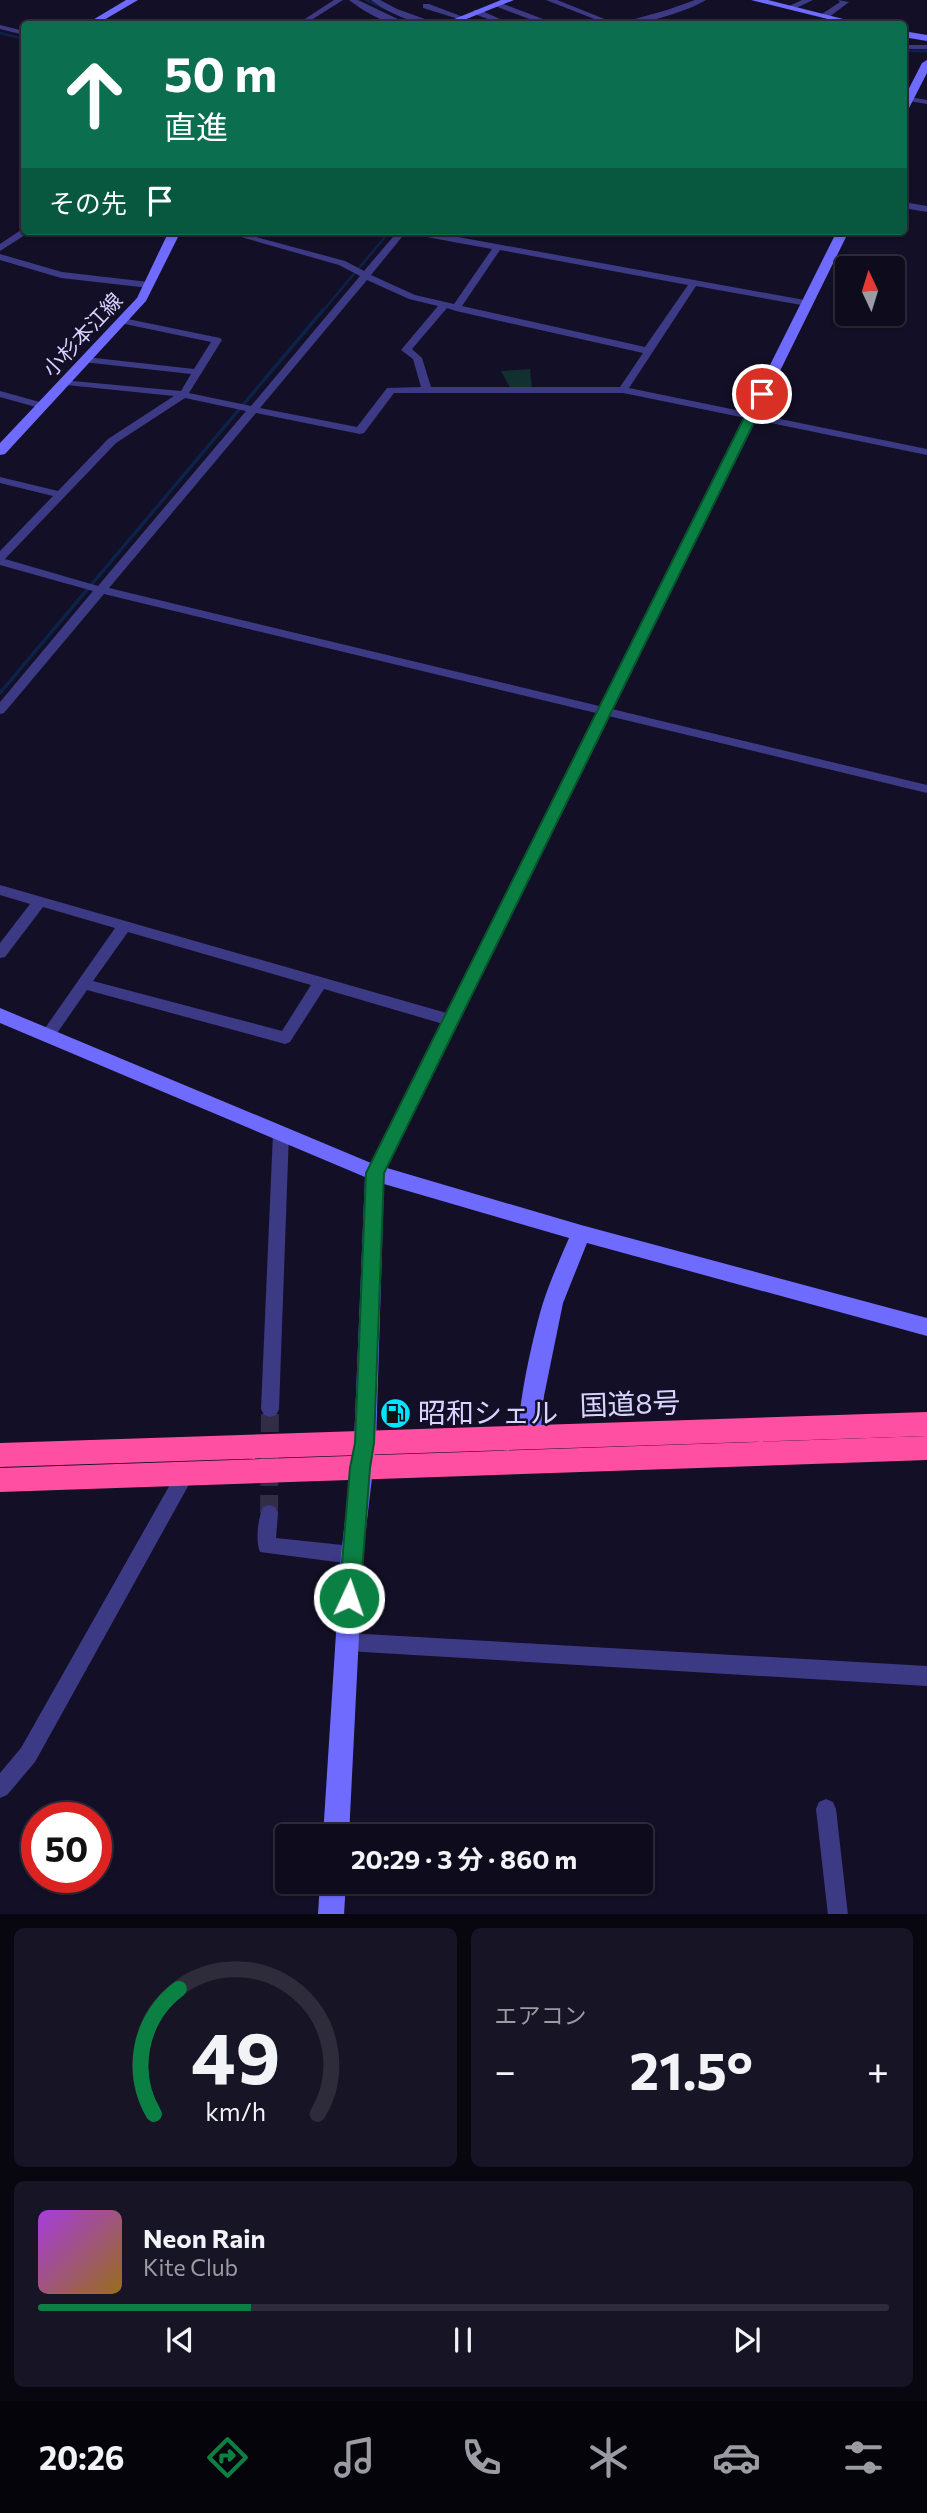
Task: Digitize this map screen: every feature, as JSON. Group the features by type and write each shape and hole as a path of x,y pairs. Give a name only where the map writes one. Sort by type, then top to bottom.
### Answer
{"highway":[{"name":"国道8号","path":"0,1480 186,1473 529,1439 927,1424"},
{"name":"国道8号","path":"0,1455 362,1455 927,1448"}],"street":[{"path":"96,21 133,0"},
{"path":"306,21 339,0"},
{"path":"353,0 398,21"},
{"path":"375,0 426,21"},
{"path":"479,0 498,4 540,21"},
{"path":"454,21 509,0"},
{"path":"550,0 604,21"},
{"path":"674,0 692,5"},
{"path":"632,21 702,0"},
{"path":"755,0 846,21"},
{"path":"791,7 809,0"},
{"path":"825,16 845,2 842,0"},
{"path":"426,6 462,18"},
{"path":"477,12 500,21"},
{"path":"0,27 21,32"},
{"path":"907,35 927,38"},
{"path":"907,47 927,47"},
{"path":"907,54 927,54"},
{"path":"907,97 927,63"},
{"path":"907,99 927,102"},
{"path":"907,206 927,209"},
{"path":"0,248 21,234"},
{"name":"小杉本江線","path":"0,451 142,299 173,235"},
{"path":"239,235 342,262 412,297 647,351"},
{"path":"0,710 400,235"},
{"path":"432,235 807,303"},
{"path":"337,1824 352,1555 362,1455 375,1173 841,235"},
{"path":"456,308 498,247"},
{"path":"0,257 61,275 149,285"},
{"path":"623,390 694,283"},
{"path":"427,390 417,358 406,350 444,305"},
{"path":"123,321 217,340 184,395 111,441 0,560 101,590 927,789"},
{"path":"86,360 197,372"},
{"path":"66,382 184,395 360,431 391,390 623,390 927,452"},
{"path":"0,394 43,406"},
{"path":"0,480 60,495"},
{"path":"0,890 450,1020"},
{"path":"0,953 40,901"},
{"path":"48,1035 125,925"},
{"path":"83,984 285,1038 320,983"},
{"path":"0,1015 375,1173 581,1233 927,1327"},
{"path":"270,1409 281,1133"},
{"path":"529,1439 533,1396 553,1303 581,1233"},
{"path":"0,1788 27,1755 186,1473"},
{"path":"269,1513 266,1546 352,1555"},
{"path":"347,1642 927,1676"},
{"path":"826,1809 838,1914"},
{"path":"331,1914 332,1894"}],"green space":[{"path":"530,369 532,389 511,389 501,371"}],"waterway":[{"path":"366,0 413,21"},
{"path":"0,33 21,38"},
{"path":"907,51 927,51"},
{"path":"322,312 387,235"},
{"path":"0,693 323,310"}],"tunnel":[{"path":"269,1513 270,1409"}],"place":[{"name":"昭和シェル","path":"395,1413"}],"route":[{"path":"349,1598 360,1468 365,1443 375,1173 762,394"}]}
